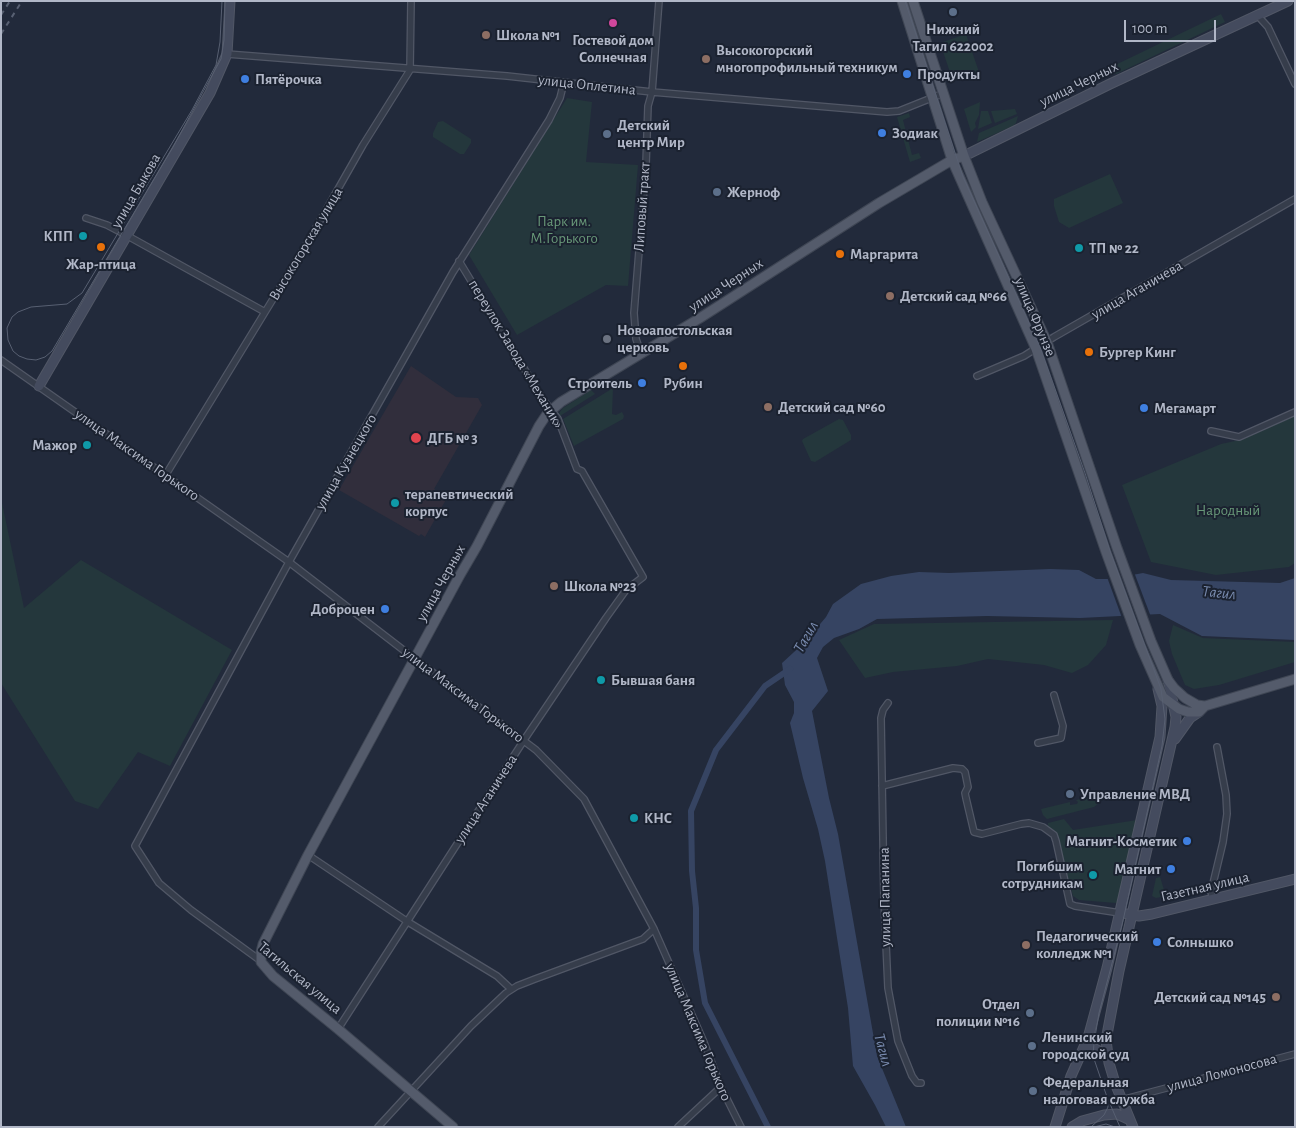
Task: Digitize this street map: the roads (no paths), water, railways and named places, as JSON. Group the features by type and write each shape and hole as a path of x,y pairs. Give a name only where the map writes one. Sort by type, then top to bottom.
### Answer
{"main road":[{"name":"улица Быкова","path":"39,386 210,93 228,54 230,1"},
{"name":"улица Фрунзе","path":"902,1 952,160 1036,349 1140,645 1163,697 1177,710"},
{"name":"улица Фрунзе","path":"913,1 964,156 982,202 1047,342 1117,548 1151,641 1168,680 1185,698 1200,708"},
{"name":"улица Черных","path":"261,961 263,944 308,856 477,546 539,426 552,410 561,402 700,318 879,203 952,160 964,156 1141,69 1288,1"},
{"path":"1177,710 1200,708 1295,679"},
{"path":"1132,1123 1121,1100 1108,1058 1106,1040 1108,1022 1171,746 1177,710 1168,680"},
{"path":"1055,1127 1071,1076 1088,1038 1120,913 1160,737 1162,706 1156,684"},
{"path":"1171,746 1185,724 1200,708"},
{"path":"1160,737 1177,710"},
{"name":"Газетная улица","path":"1120,913 1132,915 1152,914 1295,879"},
{"name":"Тагильская улица","path":"261,961 273,976 454,1127"},
{"path":"1080,1055 1093,1048 1108,1058"},
{"path":"1072,1127 1082,1121 1104,1115 1117,1114 1132,1123"}],"street":[{"path":"410,70 411,1"},
{"name":"Липовый тракт","path":"641,353 636,340 634,313 645,173 648,106 652,92 659,1"},
{"path":"1258,16 1268,27 1295,84"},
{"name":"улица Оплетина","path":"228,54 564,82 652,92 887,112 899,111 944,93"},
{"name":"Высокогорская улица","path":"165,476 410,70"},
{"name":"улица Кузнецкого","path":"135,846 289,562 459,261 549,120 560,98 564,82"},
{"name":"улица Аганичева","path":"977,376 1024,356 1295,199"},
{"path":"86,218 126,235 265,312"},
{"name":"переулок Завода «Механик»","path":"459,261 542,398 558,419 577,469 582,471 643,577"},
{"name":"улица Максима Горького","path":"1,360 289,562 524,740 584,799 654,929 703,1040 721,1087 741,1127"},
{"path":"1211,431 1240,437 1295,412"},
{"name":"улица Аганичева","path":"338,1029 524,740 626,590 643,577"},
{"path":"1038,743 1061,738 1063,726 1054,695"},
{"name":"улица Папанина","path":"888,703 883,710 881,718 884,899 888,988 898,1041 912,1076 921,1084"},
{"path":"1212,899 1211,892 1223,842 1227,814 1226,795 1216,747"},
{"path":"882,786 953,768 962,769 965,772 968,787 965,793 974,832 982,834 1029,823 1043,827 1050,832 1056,841 1070,904 1120,913"},
{"name":"Тагильская улица","path":"135,846 159,884 190,910 261,961"},
{"path":"308,856 408,922 497,976 512,989"},
{"path":"378,1127 471,1026 512,989 625,947 643,939 654,929"},
{"path":"1269,1051 1271,1060"},
{"name":"улица Ломоносова","path":"1121,1100 1295,1054"},
{"path":"678,1127 721,1087"}],"water":[{"name":"Тагил","path":"1050,569 1079,570 1096,579 1110,579 1143,573 1171,580 1280,583 1295,578 1295,640 1202,636 1160,614 1080,618 987,616 877,619 859,629 834,638 823,647 817,658 828,691 812,711 838,834 877,1056 906,1127 886,1127 853,1066 848,1008 825,861 790,723 794,713 794,702 785,685 782,663 805,642 826,617 833,604 861,584 891,576 919,572 949,573"}],"waterway":[{"path":"768,1127 705,1003 696,950 696,908 692,871 691,811 716,750 765,686 790,669"}],"tram line":[{"path":"222,1 220,42 216,65 192,110 82,293 67,304 31,307 18,312 12,317 7,328 8,340 13,351 19,356 36,360 45,357 52,351 173,147 221,59 224,40 225,1"},
{"path":"905,1 963,177 1040,347 1085,473 1110,551 1161,689 1165,719 1162,746 1122,925 1099,1013 1094,1043 1093,1056 1120,1127"},
{"path":"1091,1127 1104,1115 1108,1107 1107,1097"},
{"path":"1094,1127 1106,1124 1115,1127"}],"railway":[{"path":"1,15 10,1"},
{"path":"1,34 22,1"}],"place":[{"name":"Нижний Тагил 622002","path":"953,12"},
{"name":"Гостевой дом Солнечная","path":"613,23"},
{"name":"Школа №1","path":"486,35"},
{"name":"Высокогорский многопрофильный техникум","path":"706,59"},
{"name":"Продукты","path":"907,74"},
{"name":"Пятёрочка","path":"245,79"},
{"name":"Зодиак","path":"882,133"},
{"name":"Детский центр Мир","path":"607,134"},
{"name":"Жерноф","path":"717,192"},
{"name":"КПП","path":"83,236"},
{"name":"Жар-птица","path":"101,247"},
{"name":"ТП № 22","path":"1079,248"},
{"name":"Маргарита","path":"840,254"},
{"name":"Детский сад №66","path":"890,296"},
{"name":"Новоапостольская церковь","path":"607,339"},
{"name":"Бургер Кинг","path":"1089,352"},
{"name":"Рубин","path":"683,366"},
{"name":"Строитель","path":"642,383"},
{"name":"Детский сад №60","path":"768,407"},
{"name":"Мегамарт","path":"1144,408"},
{"name":"ДГБ № 3","path":"416,438"},
{"name":"Мажор","path":"87,445"},
{"name":"терапевтический корпус","path":"395,503"},
{"name":"Школа №23","path":"554,586"},
{"name":"Доброцен","path":"385,609"},
{"name":"Бывшая баня","path":"601,680"},
{"name":"Управление МВД","path":"1070,794"},
{"name":"КНС","path":"634,818"},
{"name":"Магнит-Косметик","path":"1187,841"},
{"name":"Магнит","path":"1171,869"},
{"name":"Погибшим сотрудникам","path":"1093,875"},
{"name":"Солнышко","path":"1157,942"},
{"name":"Педагогический колледж №1","path":"1026,945"},
{"name":"Детский сад №145","path":"1276,997"},
{"name":"Отдел полиции №16","path":"1030,1013"},
{"name":"Ленинский городской суд","path":"1032,1046"},
{"name":"Федеральная налоговая служба","path":"1033,1091"}],"park label":[{"name":"Парк им. М.Горького","path":"564,230"},
{"name":"Народный","path":"1228,510"}]}
